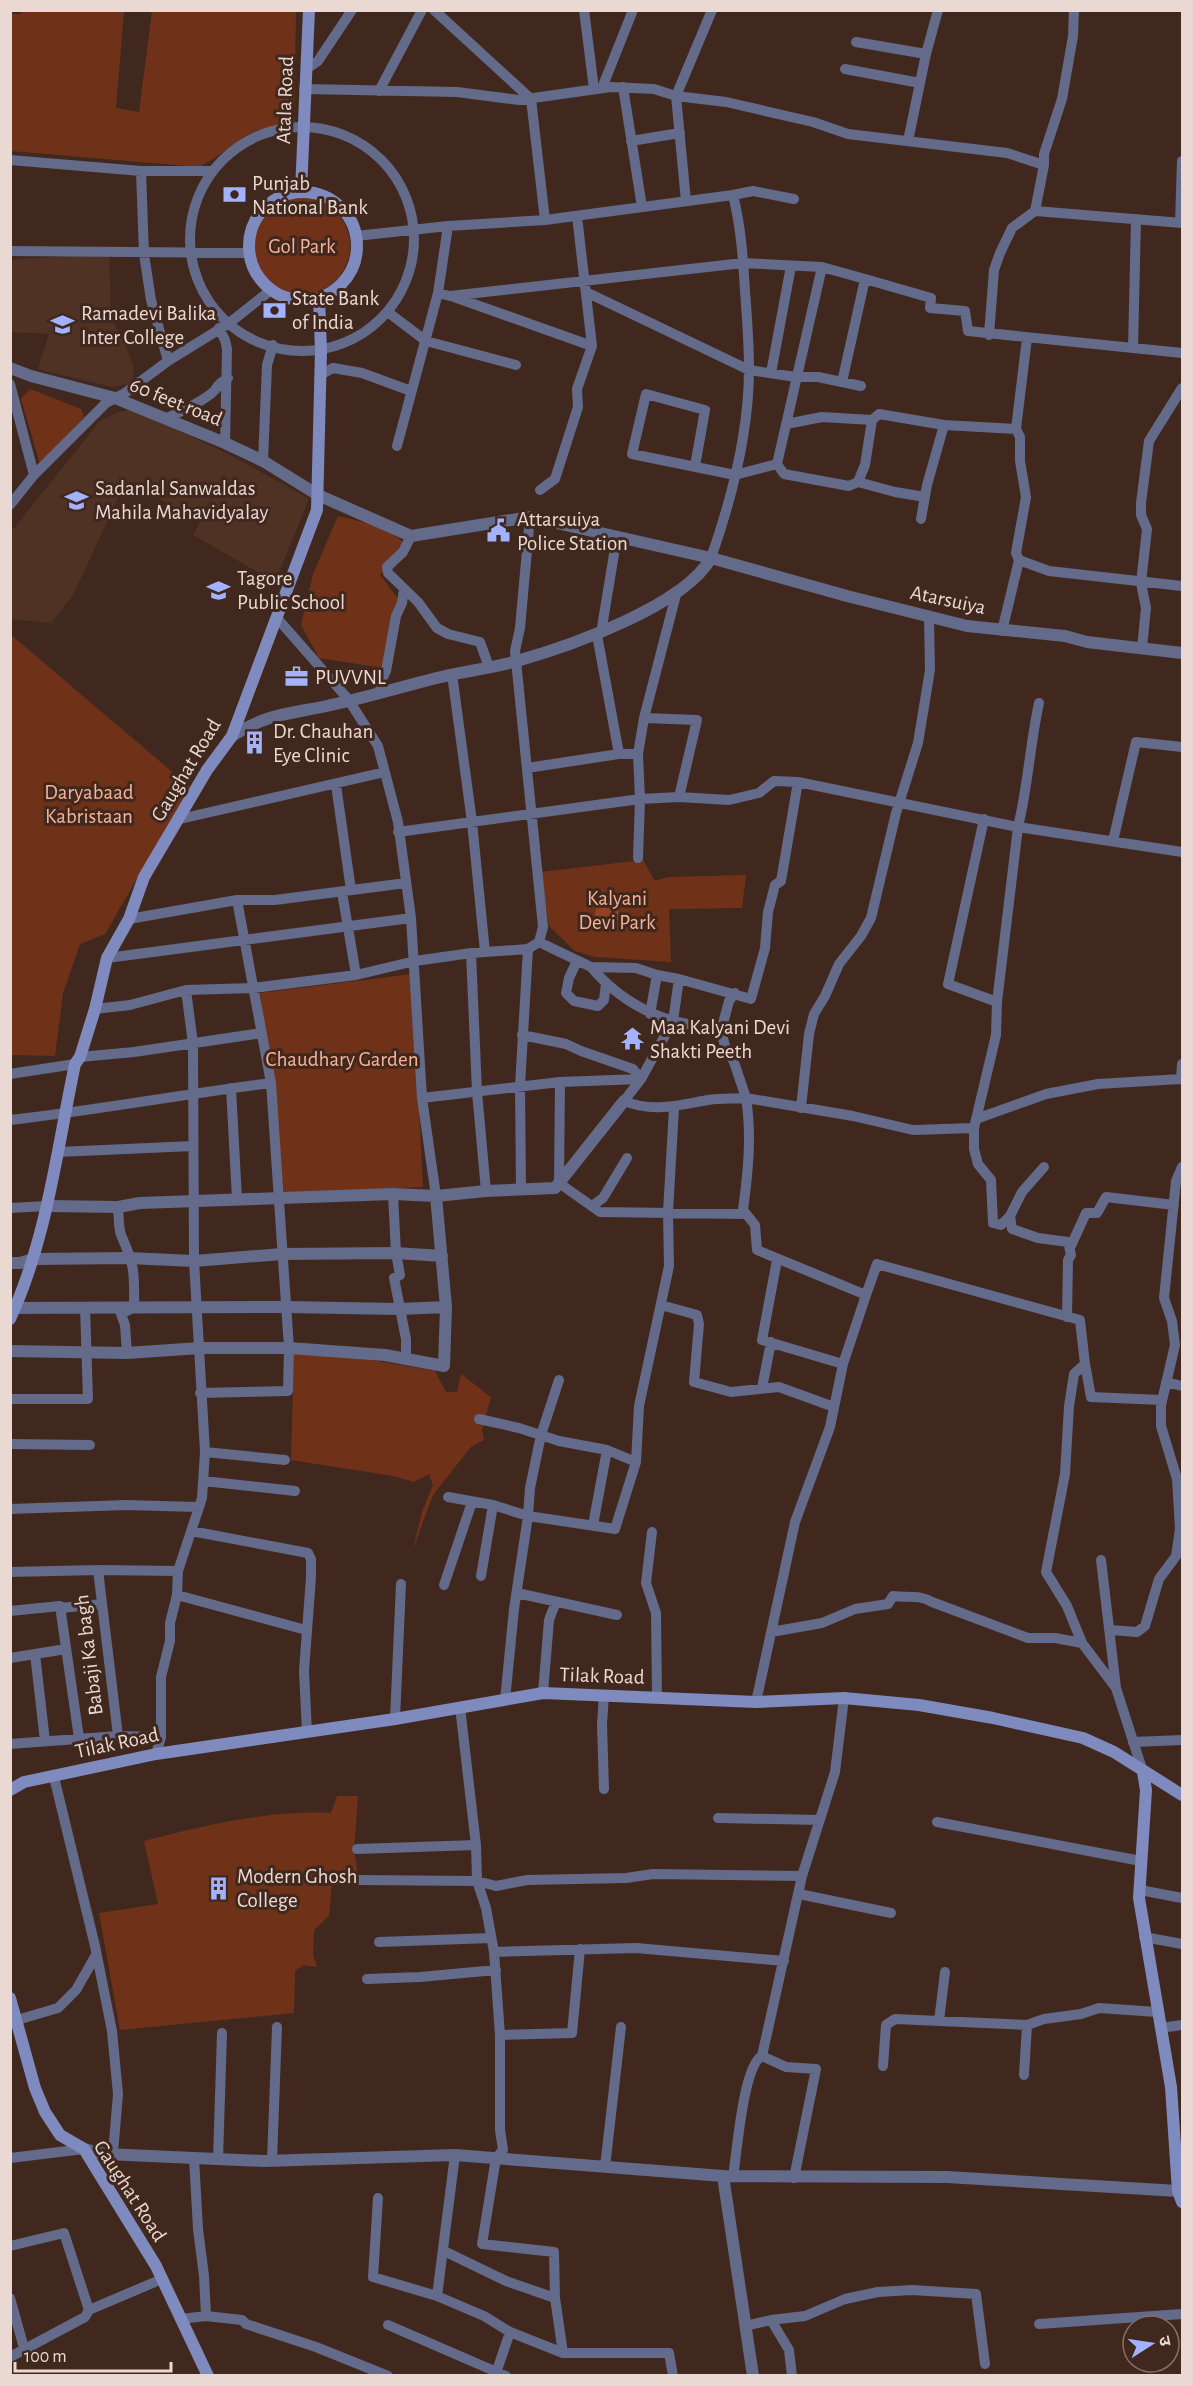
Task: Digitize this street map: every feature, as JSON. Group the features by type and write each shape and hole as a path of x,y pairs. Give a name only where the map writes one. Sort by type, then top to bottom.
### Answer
{"main road":[{"name":"Atala Road","path":"301,191 309,10"},
{"path":"301,191 328,198 340,206 349,217 356,236 356,259 351,272 332,292 319,298 297,300 286,298 271,290 258,276 249,254 251,231 261,210 272,200 301,191"},
{"name":"Gaughat Road","path":"12,1312 33,1259 47,1206 77,1061 95,1009 106,958 129,919 144,877 207,770 232,736 317,510 321,351 319,298"},
{"name":"Tilak Road","path":"10,1790 24,1782 156,1754 395,1719 543,1693 756,1702 844,1698 920,1705 1083,1738 1114,1752 1182,1795"},
{"path":"1143,1772 1146,1790 1139,1898 1160,2028 1177,2086 1180,2196"},
{"name":"Gaughat Road","path":"10,1998 45,2112 60,2136 84,2149 162,2279 208,2376"}],"street":[{"path":"306,69 318,62 352,10"},
{"path":"379,91 422,10"},
{"path":"434,10 531,99 545,220"},
{"path":"584,10 598,88"},
{"path":"598,88 633,10"},
{"path":"686,201 676,96 712,10"},
{"path":"908,141 926,54 938,10"},
{"path":"1035,211 1044,154 1062,99 1073,36 1074,10"},
{"path":"856,42 926,54"},
{"path":"845,69 920,83"},
{"path":"623,87 642,207"},
{"path":"304,89 457,92 519,100 598,88 654,89 676,96 726,102 813,122 848,134 1007,153 1044,165"},
{"path":"223,326 288,352 321,351 358,338 375,327 389,313 398,301 410,275 415,230 412,214 394,173 380,157 363,144 344,134 323,128 304,126 273,130 259,135 234,150 213,171 202,188 190,228 191,254 198,282 223,326 228,378 225,443"},
{"path":"631,141 680,133"},
{"path":"10,160 141,171 213,171"},
{"path":"988,335 994,270 1012,228 1035,211 1181,223 1182,161"},
{"path":"141,171 144,254 151,300 168,361"},
{"path":"356,236 448,226 545,220 753,191 794,199"},
{"path":"232,736 265,719 290,711 332,705 348,699 452,674 517,661 599,634 677,591 705,569 726,516 748,395 749,370 743,263 740,224 733,195"},
{"path":"540,490 555,479 578,407 577,389 592,346 577,216"},
{"path":"1134,348 1136,219"},
{"path":"397,446 438,293 448,226"},
{"path":"10,251 249,254"},
{"path":"450,296 743,263 822,267 930,298 930,308 965,311 968,331 988,335 1182,353 1182,365"},
{"path":"771,373 791,267"},
{"path":"822,267 777,464 784,474 849,486 858,482 895,492 925,496"},
{"path":"842,382 864,279"},
{"path":"10,505 34,476 99,409 223,326 271,290"},
{"path":"586,292 749,370 796,378 818,377 861,386"},
{"path":"438,293 592,346"},
{"path":"389,313 426,341 516,365"},
{"path":"1002,631 1019,560 1016,553 1026,497 1020,461 1020,437 1016,429 1027,338"},
{"path":"263,461 267,365 273,345"},
{"name":"60 feet road","path":"10,368 31,376 116,398 225,443 263,461 318,495 411,536"},
{"path":"320,375 333,368 362,373 411,391"},
{"path":"165,419 214,390 217,384 228,378"},
{"path":"10,384 34,476"},
{"path":"1142,648 1146,608 1141,583 1147,529 1141,515 1141,503 1149,441 1182,388"},
{"path":"694,466 705,410 646,394 632,454 735,475 777,464"},
{"path":"858,482 865,465 872,420 879,414 944,425 1016,429"},
{"path":"786,424 822,417 872,420"},
{"path":"921,519 944,425"},
{"path":"95,1009 130,1005 186,990 253,988 356,975 415,961 471,953 528,949 539,942 543,927 515,651 520,628 530,518 411,536 403,552 387,567 388,573 418,602 436,628 448,634 480,642 489,667"},
{"name":"Atarsuiya","path":"530,518 711,558 967,626 1065,636 1087,642 1182,653"},
{"path":"617,536 599,634 619,754"},
{"path":"1019,560 1049,571 1182,586"},
{"path":"380,692 404,588"},
{"path":"638,858 640,799 638,754 644,718 677,591"},
{"path":"801,1108 809,1034 814,1014 839,964 861,936 871,918 900,802 918,743 930,670 929,617"},
{"path":"10,1351 127,1353 200,1348 289,1348 385,1355 444,1366 446,1307 442,1256 422,1098 415,961 398,822 378,746 348,699 277,618"},
{"path":"452,674 472,822 485,952"},
{"path":"1039,703 1018,826 997,1002 996,1035 975,1123 974,1149 978,1164 991,1180 993,1223 1001,1225 1010,1216 1022,1192 1044,1167"},
{"path":"644,718 697,720 679,796"},
{"path":"1113,841 1136,742 1182,747"},
{"path":"527,768 619,754 638,754"},
{"path":"180,819 385,772"},
{"path":"398,832 640,799 679,796 729,800 759,793 774,781 798,782 1018,826 1182,852"},
{"path":"539,942 591,966 636,968 751,999 765,948 768,912 775,885 781,881 798,782"},
{"path":"336,784 347,891 348,927 356,975"},
{"path":"984,819 948,984 997,1002"},
{"path":"129,919 237,900 275,900 406,883"},
{"path":"200,1393 288,1391 289,1348 271,1083 237,900"},
{"path":"106,958 411,918"},
{"path":"521,1190 520,1086 528,949"},
{"path":"471,953 477,1092 486,1191"},
{"path":"577,961 569,978 566,993 574,1001 598,1006 604,1000 606,984"},
{"path":"591,966 606,984 650,1014 721,1031"},
{"path":"650,1014 657,975"},
{"path":"10,1208 118,1207 140,1203 279,1197 393,1194 436,1196 555,1188 641,1079 673,1021 679,978"},
{"path":"156,1754 161,1737 162,1677 177,1595 178,1571 202,1497 205,1452 194,1261 193,1044 186,990"},
{"path":"735,993 729,1001 721,1031 746,1098 750,1124 743,1210 755,1225 756,1250 866,1295"},
{"path":"10,1074 77,1061 262,1033"},
{"path":"522,1035 566,1044 633,1069 641,1079"},
{"path":"624,1101 642,1107 674,1107 711,1100 746,1098 914,1130 975,1123 1046,1094 1088,1086 1182,1080 1182,1064"},
{"path":"422,1098 561,1082 641,1079"},
{"path":"560,1183 561,1082"},
{"path":"10,1120 65,1114 192,1092 271,1083"},
{"path":"231,1088 237,1199"},
{"path":"448,1497 493,1505 528,1516 615,1529 636,1462 639,1406 669,1266 668,1212 674,1107"},
{"path":"58,1152 193,1146"},
{"path":"592,1206 603,1198 627,1158"},
{"path":"1111,1629 1137,1632 1145,1626 1159,1579 1176,1556 1180,1541 1181,1507 1177,1479 1161,1426 1162,1400 1175,1345 1172,1321 1164,1298 1176,1181 1182,1167"},
{"path":"560,1183 600,1212 746,1214"},
{"path":"393,1194 396,1253 400,1275 394,1278 406,1339 406,1360"},
{"path":"1070,1248 1086,1213 1097,1213 1106,1197 1173,1205"},
{"path":"118,1207 120,1233 125,1241 128,1258 132,1262 134,1307"},
{"path":"1010,1216 1012,1229 1038,1238 1068,1242 1071,1255 1068,1260 1066,1317"},
{"path":"10,1263 33,1259 128,1258 194,1261 282,1254 396,1253 442,1256"},
{"path":"777,1260 762,1340 843,1364"},
{"path":"756,1702 795,1522 830,1427 843,1364 877,1264 1080,1320 1091,1397 1162,1400"},
{"path":"661,1305 697,1315 699,1324 694,1382 731,1392 779,1387 834,1407"},
{"path":"12,1312 85,1307 399,1309 446,1307"},
{"path":"10,1399 88,1399 85,1307"},
{"path":"127,1353 125,1325 121,1314 134,1307"},
{"path":"762,1388 771,1342"},
{"path":"1085,1364 1074,1374 1069,1406 1065,1474 1046,1572 1067,1606 1082,1643 1116,1688"},
{"path":"505,1700 530,1488 542,1435 559,1380"},
{"path":"1166,1382 1182,1386"},
{"path":"478,1419 607,1450 636,1462"},
{"path":"10,1444 90,1445"},
{"path":"593,1525 607,1450"},
{"path":"205,1452 285,1460"},
{"path":"203,1480 295,1491"},
{"path":"444,1585 472,1502"},
{"path":"10,1509 126,1505 198,1507"},
{"path":"481,1576 493,1505"},
{"path":"191,1531 308,1553 311,1559 312,1577 306,1630 303,1691 307,1732"},
{"path":"652,1532 646,1583 656,1613 657,1698"},
{"path":"1101,1560 1111,1629 1116,1688 1143,1772"},
{"name":"Babaji Ka bagh","path":"98,1570 118,1736"},
{"path":"10,1572 178,1571"},
{"path":"395,1719 401,1584"},
{"path":"517,1593 617,1615"},
{"path":"177,1595 306,1630"},
{"path":"771,1632 822,1623 855,1609 888,1604 893,1596 915,1596 923,1597 1028,1638 1054,1638 1082,1643"},
{"path":"543,1693 549,1620 556,1602"},
{"path":"10,1611 102,1604"},
{"path":"60,1608 79,1738"},
{"path":"10,1658 66,1649"},
{"path":"35,1654 45,1741"},
{"path":"604,1695 602,1724 604,1790"},
{"path":"753,2376 728,2176 744,2096 753,2064 762,2056 802,1876 835,1772 844,1698"},
{"path":"460,1707 476,1845 477,1881 486,1908 494,1952 500,2035 500,2130 503,2150 496,2158 482,2244 554,2252 555,2298 563,2353"},
{"path":"10,1744 118,1736 161,1737"},
{"path":"1133,1742 1182,1740"},
{"path":"54,1777 96,1955 114,2046 118,2094 113,2153"},
{"path":"718,1818 820,1820"},
{"path":"937,1822 1141,1862"},
{"path":"357,1849 476,1845"},
{"path":"357,1880 477,1881 496,1886 527,1880 626,1878 653,1874 802,1876"},
{"path":"1140,1890 1182,1898"},
{"path":"799,1894 891,1913"},
{"path":"1144,1937 1182,1944"},
{"path":"379,1942 491,1938"},
{"path":"494,1952 636,1948 784,1961"},
{"path":"500,2035 572,2033 580,1949"},
{"path":"16,2019 58,2008 76,1990 96,1955"},
{"path":"367,1979 496,1970"},
{"path":"939,2021 945,1972"},
{"path":"883,2066 886,2025 896,2019 1027,2025 1044,2019 1082,2014 1099,2008 1157,2012"},
{"path":"1024,2075 1027,2025"},
{"path":"1160,2028 1182,2025"},
{"path":"272,2161 277,2027"},
{"path":"605,2167 621,2027"},
{"path":"218,2159 222,2033"},
{"path":"762,2056 786,2067 816,2069 794,2178"},
{"path":"10,2158 84,2149 113,2153 272,2161 455,2155 728,2176 947,2177 1180,2196"},
{"path":"437,2296 455,2155"},
{"path":"194,2158 206,2316"},
{"path":"378,2198 373,2277 437,2296 484,2316 510,2332 563,2353 669,2353 673,2376"},
{"path":"10,2246 64,2233 89,2310"},
{"path":"444,2251 506,2281 555,2298"},
{"path":"10,2357 85,2317 89,2310 162,2279"},
{"path":"746,2326 805,2316 845,2299 878,2292 912,2290 976,2294 985,2364"},
{"path":"10,2298 24,2348"},
{"path":"1039,2324 1182,2314"},
{"path":"181,2319 206,2316 242,2320 246,2324 316,2347 388,2376"},
{"path":"771,2320 789,2350 792,2376"},
{"path":"388,2325 499,2374 510,2332"}],"shaded area":[{"name":"Ramadevi Balika Inter College","path":"109,253 111,318 124,341 134,368 132,383 113,387 38,369 49,334 11,332 11,260"},
{"name":"Sadanlal Sanwaldas Mahila Mahavidyalay","path":"127,410 137,410 234,457 309,499 275,582 193,535 233,459 199,520 126,481 73,595 51,623 11,619 10,533 100,421"},
{"path":"607,902 616,905 619,914 616,923 607,926 598,923 595,914 598,905"}],"green space":[{"path":"23,10 124,11 116,108 139,112 152,11 296,11 294,126 257,130 200,167 11,151 10,14 21,14"},
{"name":"Gol Park","path":"293,198 311,198 329,206 342,219 350,237 347,265 329,286 311,294 293,294 275,286 262,273 254,255 254,237 262,219 275,206"},
{"path":"30,389 81,409 84,417 40,464 21,399"},
{"path":"338,516 383,527 403,542 402,548 380,575 399,600 383,668 319,658 301,625 313,574"},
{"name":"Daryabaad Kabristaan","path":"10,634 190,787 105,934 80,944 63,993 55,1056 11,1055"},
{"name":"Kalyani Devi Park","path":"643,860 655,881 668,877 746,875 742,908 669,909 671,962 595,957 575,951 549,926 540,872"},
{"name":"Chaudhary Garden","path":"412,974 423,1187 284,1193 260,993"},
{"path":"294,1353 354,1357 435,1371 446,1392 457,1392 461,1374 491,1397 482,1430 484,1440 471,1447 433,1495 413,1549 422,1512 433,1485 429,1474 414,1482 393,1476 291,1460"},
{"path":"337,1796 358,1796 354,1850 359,1881 332,1882 329,1916 314,1930 313,1955 317,1967 303,1965 295,1971 294,2013 120,2030 99,1913 158,1904 144,1841 213,1824 260,1816 331,1813"}],"place":[{"name":"Punjab National Bank","path":"234,195"},
{"name":"State Bank of India","path":"274,310"},
{"name":"Ramadevi Balika Inter College","path":"63,325"},
{"name":"Sadanlal Sanwaldas Mahila Mahavidyalay","path":"77,500"},
{"name":"Attarsuiya Police Station","path":"499,531"},
{"name":"Tagore Public School","path":"219,590"},
{"name":"PUVVNL","path":"297,677"},
{"name":"Dr. Chauhan Eye Clinic","path":"255,743"},
{"name":"Maa Kalyani Devi Shakti Peeth","path":"632,1039"},
{"name":"Modern Ghosh College","path":"219,1888"}]}
